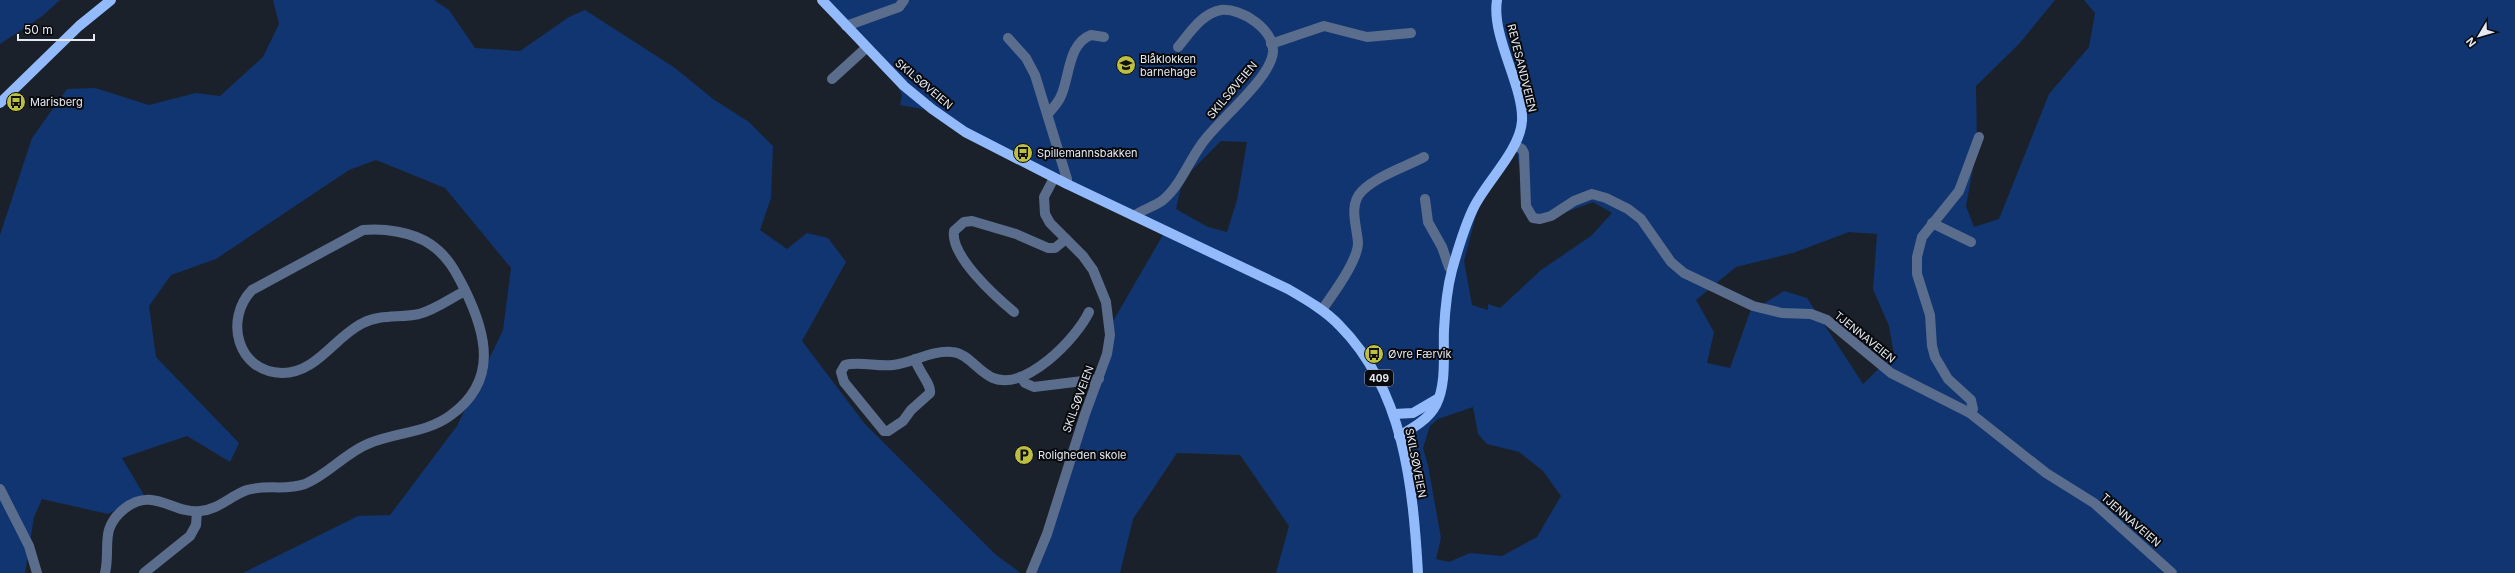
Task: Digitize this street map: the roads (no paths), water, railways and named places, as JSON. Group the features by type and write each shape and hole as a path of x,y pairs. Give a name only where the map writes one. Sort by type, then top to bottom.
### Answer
{"main road":[{"path":"0,103 79,26 111,0"},
{"name":"SKILSØVEIEN","path":"822,0 866,48 904,86 932,109 965,132 1054,178 1288,289 1322,310 1340,325 1364,353 1380,380 1394,414 1411,498 1418,573"},
{"name":"REVESANDVEIEN","path":"1399,436 1430,414 1439,397 1443,368 1446,301 1452,268 1473,208 1486,186 1515,146 1522,120 1502,38 1497,0"},
{"path":"1394,414 1414,413 1439,397"}],"street":[{"path":"846,26 899,7 904,0"},
{"path":"1178,47 1202,19 1221,10 1244,15 1255,21 1266,31 1271,44 1324,26 1367,37 1411,33"},
{"path":"1048,114 1059,99 1069,66 1081,41 1091,35 1104,37"},
{"path":"1008,38 1026,58 1035,75 1048,114 1053,138 1067,179 1067,184"},
{"name":"SKILSØVEIEN","path":"1134,216 1164,200 1176,186 1201,144 1262,74 1273,52 1271,44"},
{"path":"832,79 866,48"},
{"path":"1970,413 1973,409 1971,400 1948,379 1935,357 1932,346 1930,314 1917,274 1917,257 1922,237 1959,191 1980,137"},
{"name":"TJENNAVEIEN","path":"1515,146 1522,149 1524,154 1526,206 1533,218 1540,219 1551,216 1574,201 1592,194 1606,198 1628,209 1641,219 1655,236 1671,262 1684,273 1753,306 1782,312 1811,314 1827,320 1891,373 1970,413 2046,473 2094,503 2172,573"},
{"path":"1322,310 1357,250 1354,210 1361,192 1380,179 1424,157"},
{"name":"SKILSØVEIEN","path":"1031,573 1047,534 1084,414 1108,354 1110,335 1106,302 1093,270 1050,223 1043,206 1044,197 1054,178"},
{"path":"1425,199 1428,222 1442,247 1449,267 1452,268"},
{"path":"1014,312 982,285 955,244 954,231 964,222 972,221 1016,234 1048,248 1055,248 1066,239"},
{"path":"1932,224 1971,242"},
{"path":"105,573 108,530 118,515 130,505 149,500 162,501 198,512 219,506 239,493 254,488 288,488 304,484 368,444 426,429 452,414 473,391 484,361 483,331 466,291 453,266 431,244 408,234 375,229 363,230 252,290 240,307 236,332 246,354 258,366 274,372 296,371 308,366 361,324 381,317 422,313 466,291"},
{"path":"915,360 917,369 929,385 930,393 911,410 904,420 888,431 884,430 875,423 841,377 845,365 853,363 878,366 894,365 935,353 959,353 977,369 994,378 1021,378 1068,343 1082,326 1089,312"},
{"path":"1021,378 1025,383 1034,387 1099,379"},
{"path":"0,489 29,546 36,573"},
{"path":"144,573 190,536 196,525 198,512"}],"place":[{"name":"Blåklokken barnehage","path":"1126,65"},
{"name":"Marisberg","path":"16,102"},
{"name":"Spillemannsbakken","path":"1023,153"},
{"name":"Øvre Færvik","path":"1374,354"},
{"name":"Roligheden skole","path":"1024,455"}]}
